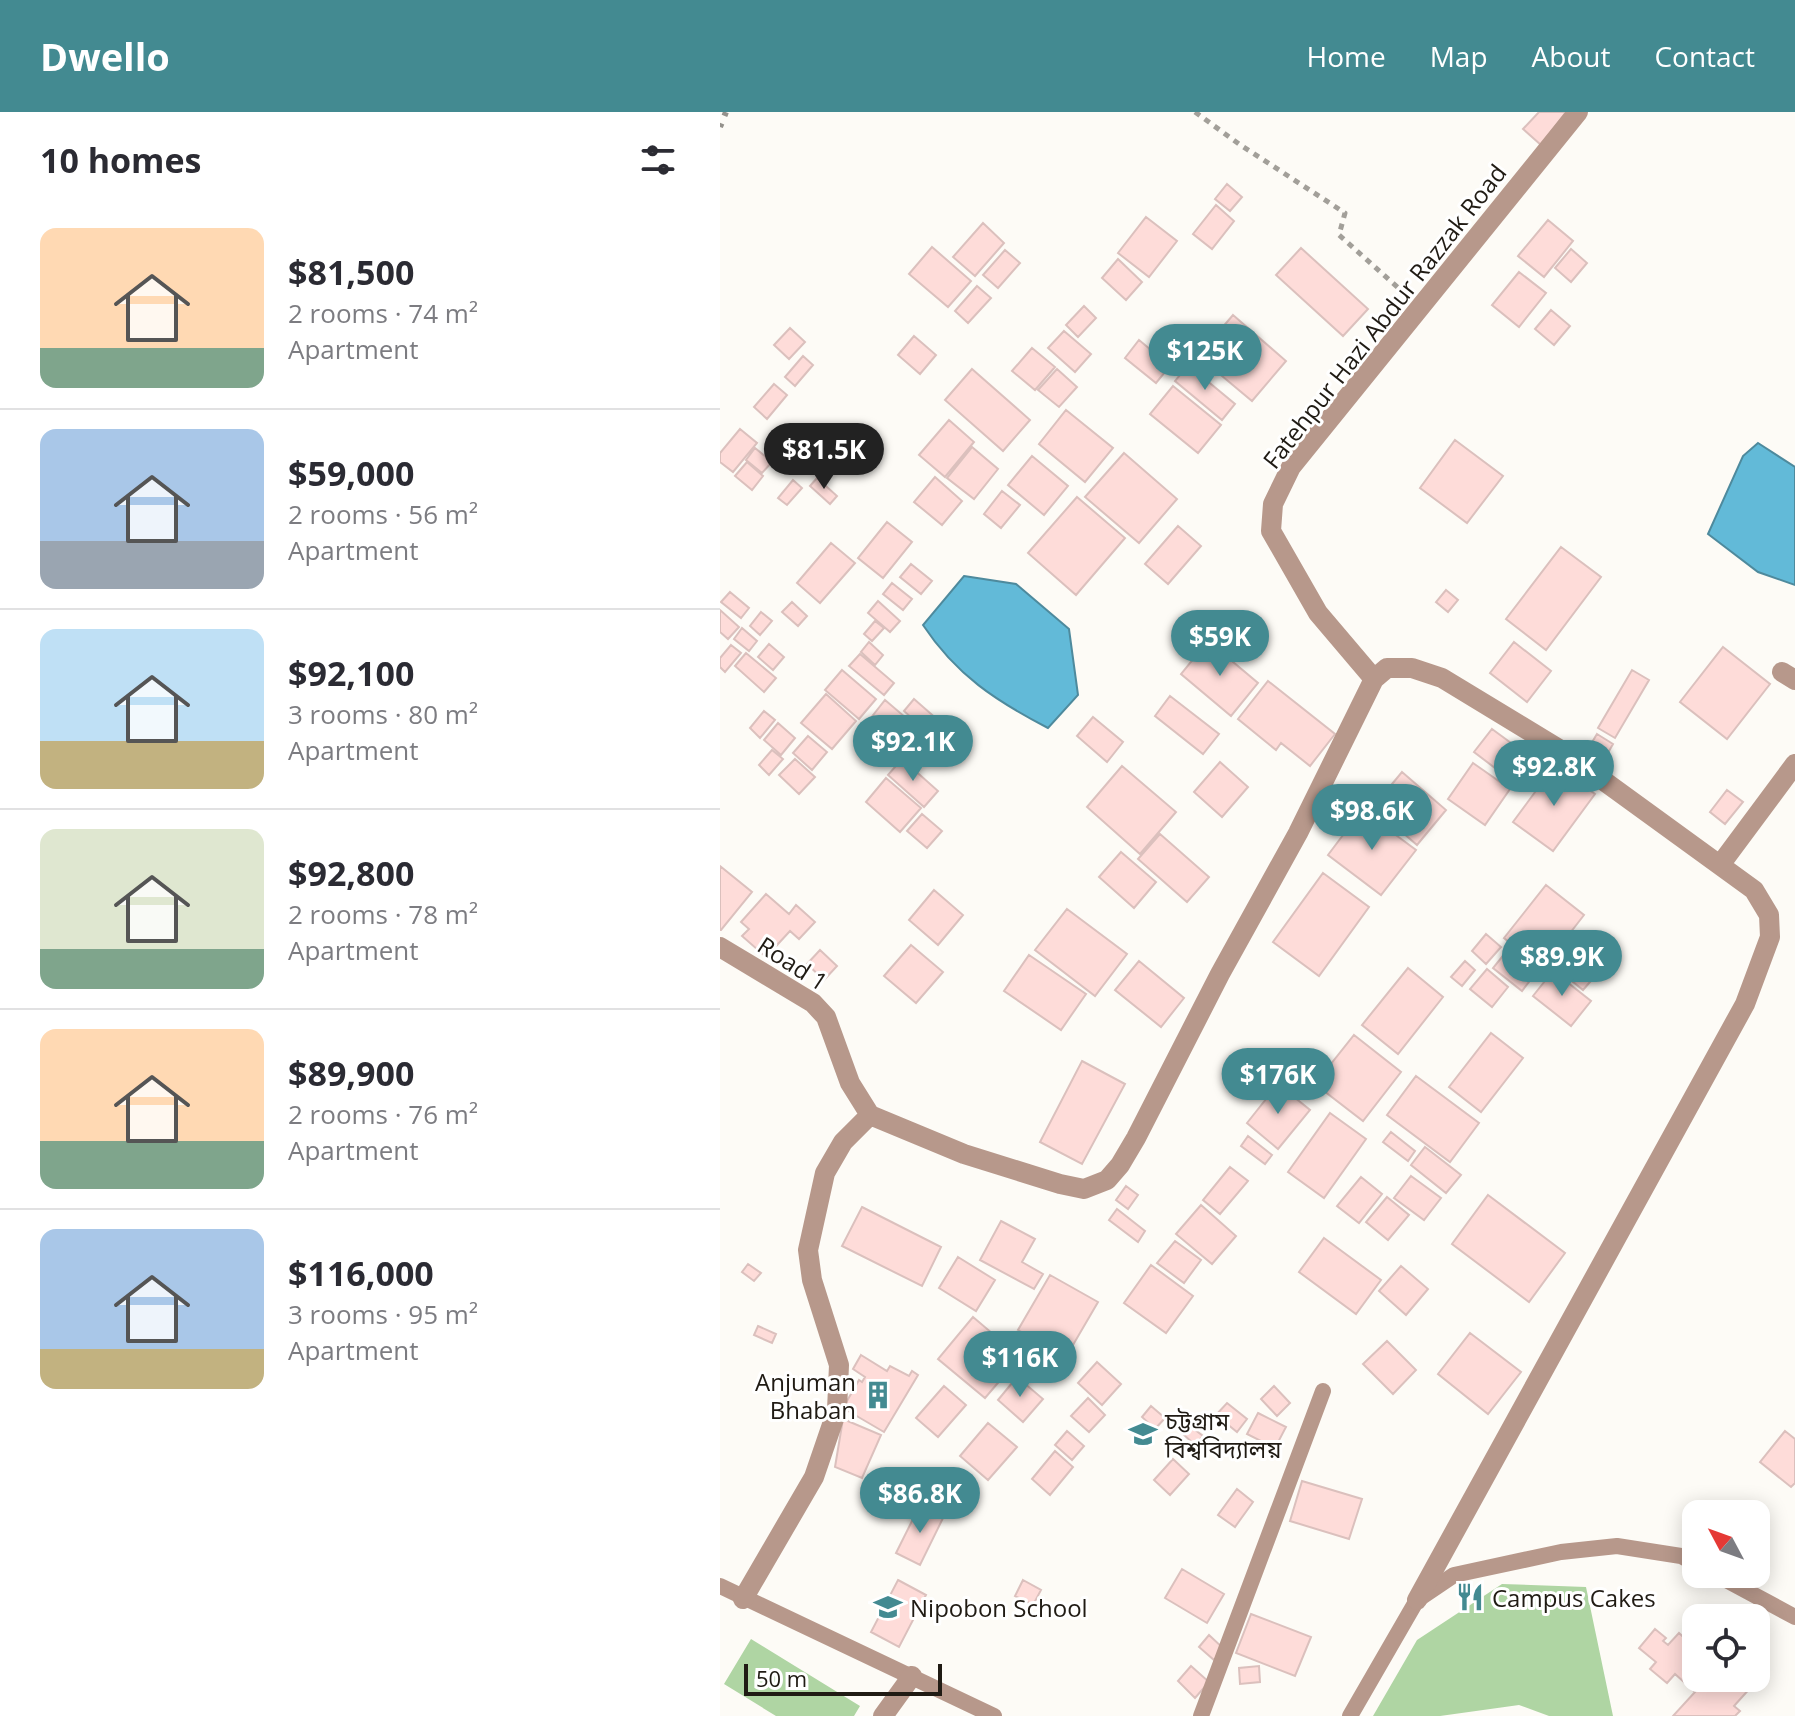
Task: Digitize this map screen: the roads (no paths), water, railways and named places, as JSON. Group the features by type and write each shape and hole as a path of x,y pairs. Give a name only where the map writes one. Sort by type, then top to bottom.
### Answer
{"street":[{"name":"Fatehpur Hazi Abdur Razzak Road","path":"1374,679 1318,613 1271,531 1273,504 1291,467 1578,112"},
{"path":"743,1599 814,1477 837,1410 839,1365 812,1280 808,1250 825,1173 843,1142 870,1115 964,1154 1060,1184 1084,1189 1107,1180 1136,1138 1220,974 1298,833 1374,679 1387,668 1412,668 1442,678 1564,752 1754,890 1769,915 1770,937 1745,1004 1417,1600"},
{"path":"1720,865 1795,764"},
{"name":"Road 1","path":"720,947 813,1003 826,1017 850,1083 870,1115"},
{"path":"883,1716 912,1676"}],"lane":[{"path":"1201,1716 1323,1391"},
{"path":"1350,1716 1417,1600 1454,1575 1561,1552 1617,1546 1682,1557"},
{"path":"720,1586 994,1716"},
{"path":"1741,1588 1795,1617"}],"water":[{"path":"1758,443 1795,467 1795,585 1758,572 1708,534 1743,456"},
{"path":"964,576 1016,584 1069,629 1078,695 1048,728 978,685 949,658 923,625"}],"railway":[{"path":"720,127 726,112"}],"place":[{"name":"Anjuman Bhaban","path":"878,1395"},
{"name":"চট্টগ্রাম বিশ্ববিদ্যালয়","path":"1143,1434"},
{"name":"Campus Cakes","path":"1470,1597"},
{"name":"Nipobon School","path":"888,1607"}]}
